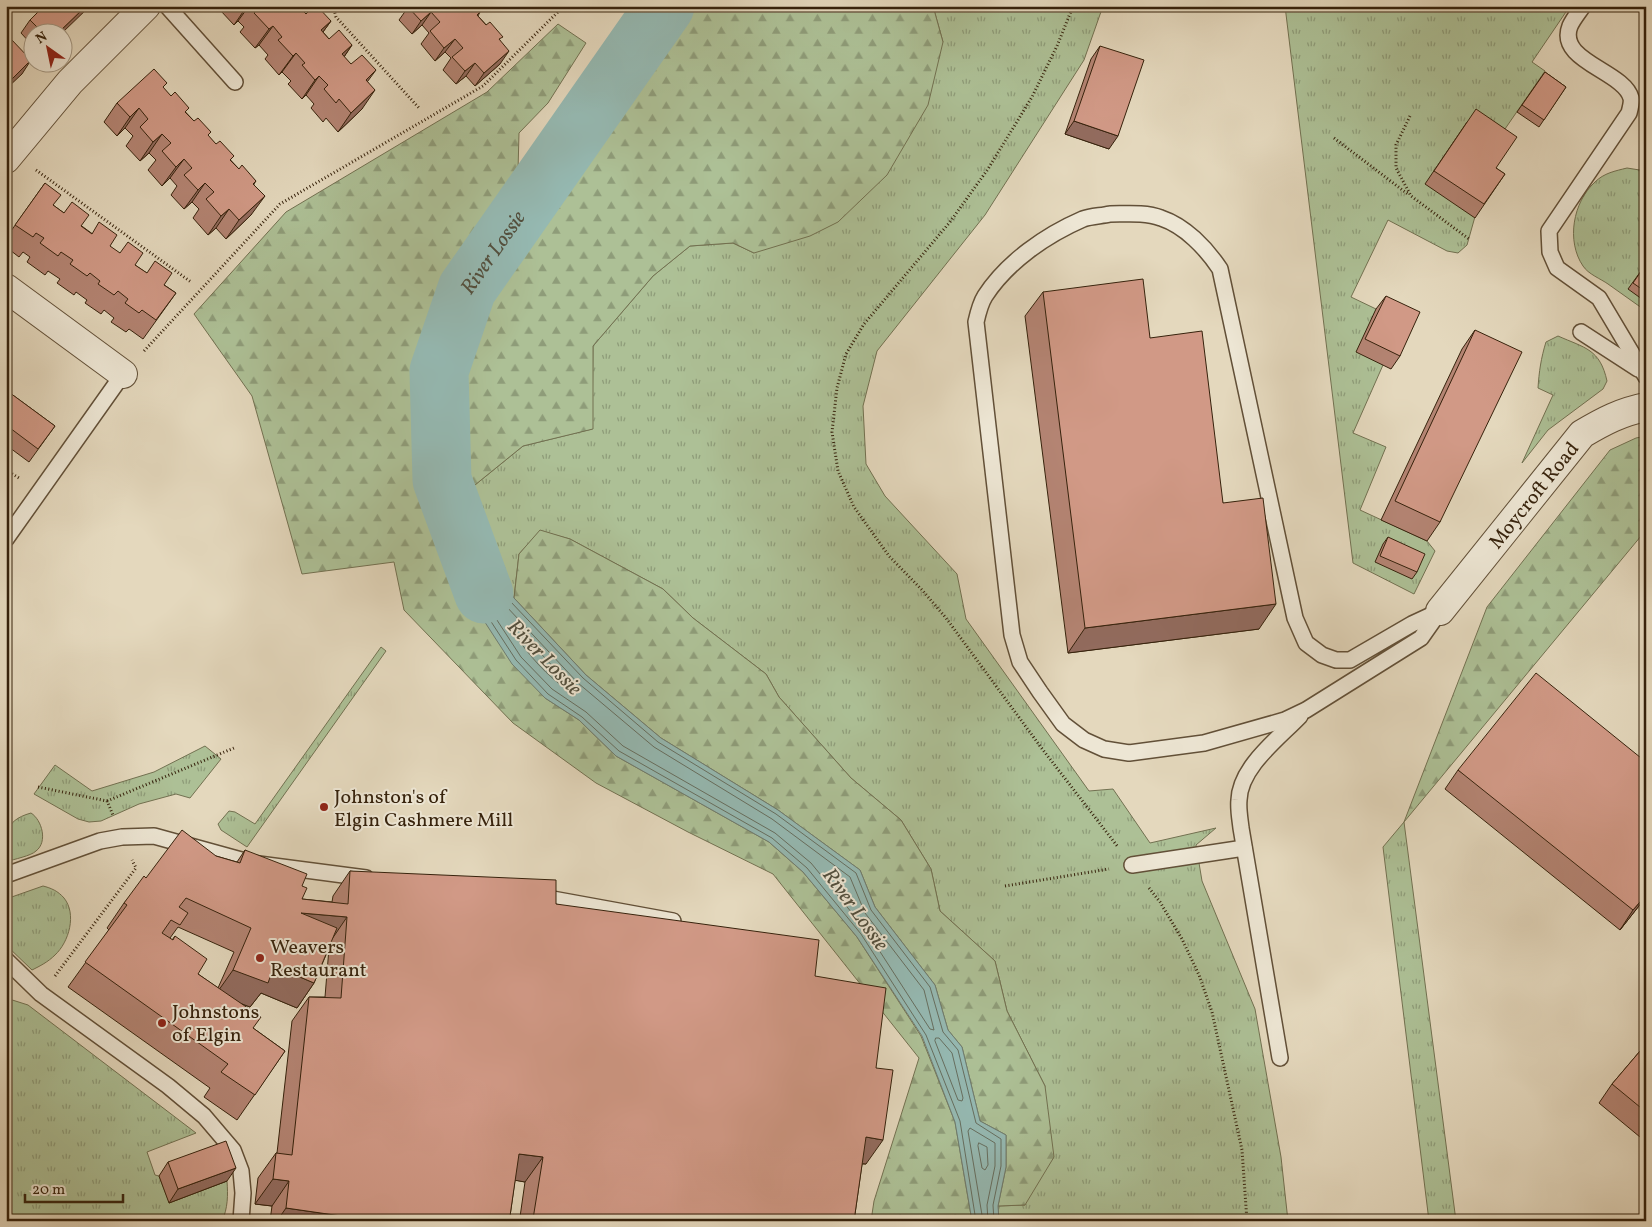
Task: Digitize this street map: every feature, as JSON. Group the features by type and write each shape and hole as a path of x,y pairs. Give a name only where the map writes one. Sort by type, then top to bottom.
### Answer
{"street":[{"path":"9,155 70,82 146,6"},
{"path":"6,288 123,374"},
{"name":"Moycroft Road","path":"1440,611 1582,434 1626,411 1646,407"}],"lane":[{"path":"166,6 236,82"},
{"path":"1583,6 1569,27 1569,42 1580,56 1624,86 1631,98 1629,113 1549,231 1550,252 1557,268 1599,298 1644,374"},
{"path":"1110,214 1138,214 1160,218 1180,228 1210,252 1220,269 1295,618 1306,643 1322,655 1336,660 1350,660 1412,624 1440,611 1421,638 1306,710 1285,720 1204,743 1128,753 1104,749 1084,740 1063,724 1040,692 1020,662 1012,635 976,322 984,297 1004,273 1027,251 1085,218 1110,214"},
{"path":"1581,332 1644,374"},
{"path":"6,539 123,374"},
{"path":"1280,1058 1244,848 1238,800 1242,783 1250,766 1306,710"},
{"path":"6,875 100,841 122,837 154,836 252,864 379,879"},
{"path":"1132,865 1244,848"},
{"path":"521,895 564,900 687,924"},
{"path":"6,960 41,994 168,1086 204,1116 233,1150 241,1171 243,1193 241,1221"}],"path":[{"path":"333,6 336,17 419,108"},
{"path":"123,374 280,204 483,86 564,6"},
{"path":"1410,116 1396,145 1396,168 1412,196"},
{"path":"1334,138 1469,239"},
{"path":"9,155 191,282"},
{"path":"38,787 107,801 234,748"},
{"path":"41,994 136,868 107,801"},
{"path":"1005,886 1132,865"}],"green space":[{"path":"691,6 933,6 943,42 928,105 887,175 838,222 810,236 754,253 733,243 690,246 653,276 593,346 593,429 523,446 470,489 463,405 464,363 495,294"},
{"path":"933,6 1103,6 1084,60 985,215 877,351 863,406 866,464 885,496 957,574 966,619 1089,791 1113,789 1150,843 1216,828 1196,845 1202,881 1255,1009 1281,1157 1288,1221 999,1221 998,1206 1025,1205 1045,1086 1007,1011 995,961 940,911 931,869 901,820 851,778 779,697 766,674 693,618 663,589 570,539 540,531 519,554 514,598 470,520 470,489 523,446 592,429 593,346 653,276 690,246 733,243 754,253 943,42"},
{"path":"1285,6 1570,6 1532,62 1545,71 1496,142 1467,245 1458,253 1447,251 1388,220 1351,297 1376,309 1383,365 1353,433 1386,447 1360,510 1427,541 1435,551 1414,594 1353,563"},
{"path":"558,24 586,43 548,103 519,133 518,171 471,264 444,304 421,360 417,429 425,487 444,559 545,698 579,720 616,756 769,842 803,872 857,937 921,1036 955,1122 972,1221 871,1221 874,1201 919,1058 773,874 688,832 596,783 513,723 404,610 394,562 302,574 252,396 194,314 286,212 487,92"},
{"path":"1627,168 1646,171 1646,311 1588,271 1578,256 1575,245 1574,222 1581,200 1587,190 1602,176"},
{"path":"1558,336 1584,347 1596,356 1604,370 1607,381 1603,389 1548,430 1522,463 1553,395 1538,388 1538,382 1546,342"},
{"path":"1646,436 1646,530 1404,822 1487,607 1610,450 1636,438"},
{"path":"540,530 570,539 663,589 693,618 766,674 779,697 851,778 901,820 931,869 940,911 995,961 1007,1011 1045,1086 1054,1157 1025,1205 998,1206 1006,1167 1006,1135 980,1121 962,1047 948,1030 935,985 875,907 860,870 778,810 661,738 586,675 514,598 519,554"},
{"path":"381,647 386,651 247,847 221,830 218,824 229,811 235,812 255,824"},
{"path":"205,746 221,759 190,798 176,794 139,804 101,821 89,822 78,819 34,794 55,765 92,791 154,772"},
{"path":"31,813 41,826 43,837 40,847 30,854 6,862 6,838 10,825 22,816"},
{"path":"1404,822 1456,1221 1429,1221 1383,847"},
{"path":"43,886 54,890 64,898 70,912 70,928 64,943 55,955 32,970 6,945 6,899"},
{"path":"6,998 28,1005 196,1133 147,1152 155,1175 159,1176 169,1202 227,1181 227,1201 222,1221 6,1221"}],"water":[{"path":"433,515 470,520 514,598 586,675 661,738 778,810 860,870 875,907 935,985 948,1030 962,1047 980,1121 1006,1135 1006,1167 998,1206 999,1221 972,1221 955,1122 922,1036 857,937 803,872 769,842 616,756 579,720 545,698 512,664 444,559"}],"building":[{"path":"44,6 86,6 69,22 32,22 30,20"},
{"path":"255,6 298,6 306,14 314,6 317,6 331,21 321,30 329,39 339,30 352,45 342,54 351,64 362,55 376,70 366,80 375,90 351,113 339,99 336,103 324,89 328,85 319,76 315,80 302,65 305,63 296,53 293,56 278,40 282,37 273,26 269,29 254,13 258,9"},
{"path":"475,6 480,12 477,15 486,25 490,22 503,37 499,39 509,51 484,73 475,63 465,71 452,57 463,48 455,39 444,48 430,31 440,22 431,12 421,21 408,7"},
{"path":"10,38 22,51 22,69 6,85 6,42"},
{"path":"1100,46 1144,60 1118,136 1074,121"},
{"path":"154,69 167,83 163,87 171,96 175,92 189,108 185,112 194,121 198,118 211,132 208,135 216,144 220,141 234,156 230,160 239,169 242,165 256,181 253,184 265,196 239,220 229,209 221,216 206,199 214,192 205,183 198,190 184,175 192,168 184,159 176,167 162,151 171,143 162,134 153,142 140,127 148,119 139,108 130,117 117,103"},
{"path":"1545,72 1566,87 1544,120 1522,105"},
{"path":"1476,109 1517,137 1496,168 1505,174 1484,204 1434,171"},
{"path":"45,183 61,195 53,205 64,213 72,202 89,215 81,226 92,234 99,222 117,235 110,246 120,253 128,242 143,253 135,265 147,273 155,261 172,273 164,285 176,293 156,320 142,310 139,313 125,303 128,299 118,291 114,295 98,284 100,281 90,273 87,276 70,264 73,260 61,252 58,256 40,243 44,238 36,233 33,237 15,225"},
{"path":"1646,264 1646,292 1633,283"},
{"path":"1143,279 1150,338 1202,331 1223,503 1263,498 1276,604 1085,628 1043,292"},
{"path":"1386,296 1420,312 1400,356 1365,339"},
{"path":"1475,330 1522,352 1440,522 1395,501"},
{"path":"6,390 55,426 38,449 6,425"},
{"path":"1388,537 1425,554 1417,572 1380,556"},
{"path":"1536,673 1646,762 1646,895 1633,910 1458,770"},
{"path":"182,830 216,856 240,863 245,850 307,874 302,886 307,888 302,899 348,904 350,871 556,880 556,904 819,940 815,976 886,988 876,1068 893,1070 883,1140 866,1137 854,1221 376,1221 286,1208 289,1181 273,1179 276,1153 292,1155 309,997 341,998 347,917 301,913 337,928 314,983 274,966 268,983 233,970 251,928 186,898 179,907 188,913 180,925 171,920 162,933 173,940 175,936 207,959 198,974 261,1017 253,1028 285,1051 255,1095 221,1072 228,1064 85,962 127,905 124,903 144,876 146,878","holes":["519,1154 543,1157 533,1219 510,1216"]},
{"path":"6,968 9,969 8,977 11,980 10,989 6,995"},
{"path":"1646,1044 1646,1112 1612,1084"},
{"path":"226,1141 236,1168 178,1189 168,1162"}],"waterway":[{"name":"River Lossie","path":"484,594 442,480 439,371 467,289 665,6"}],"place":[{"name":"Johnston's of Elgin Cashmere Mill","path":"324,807"},
{"name":"Weavers Restaurant","path":"260,958"},
{"name":"Johnstons of Elgin","path":"162,1023"}]}
